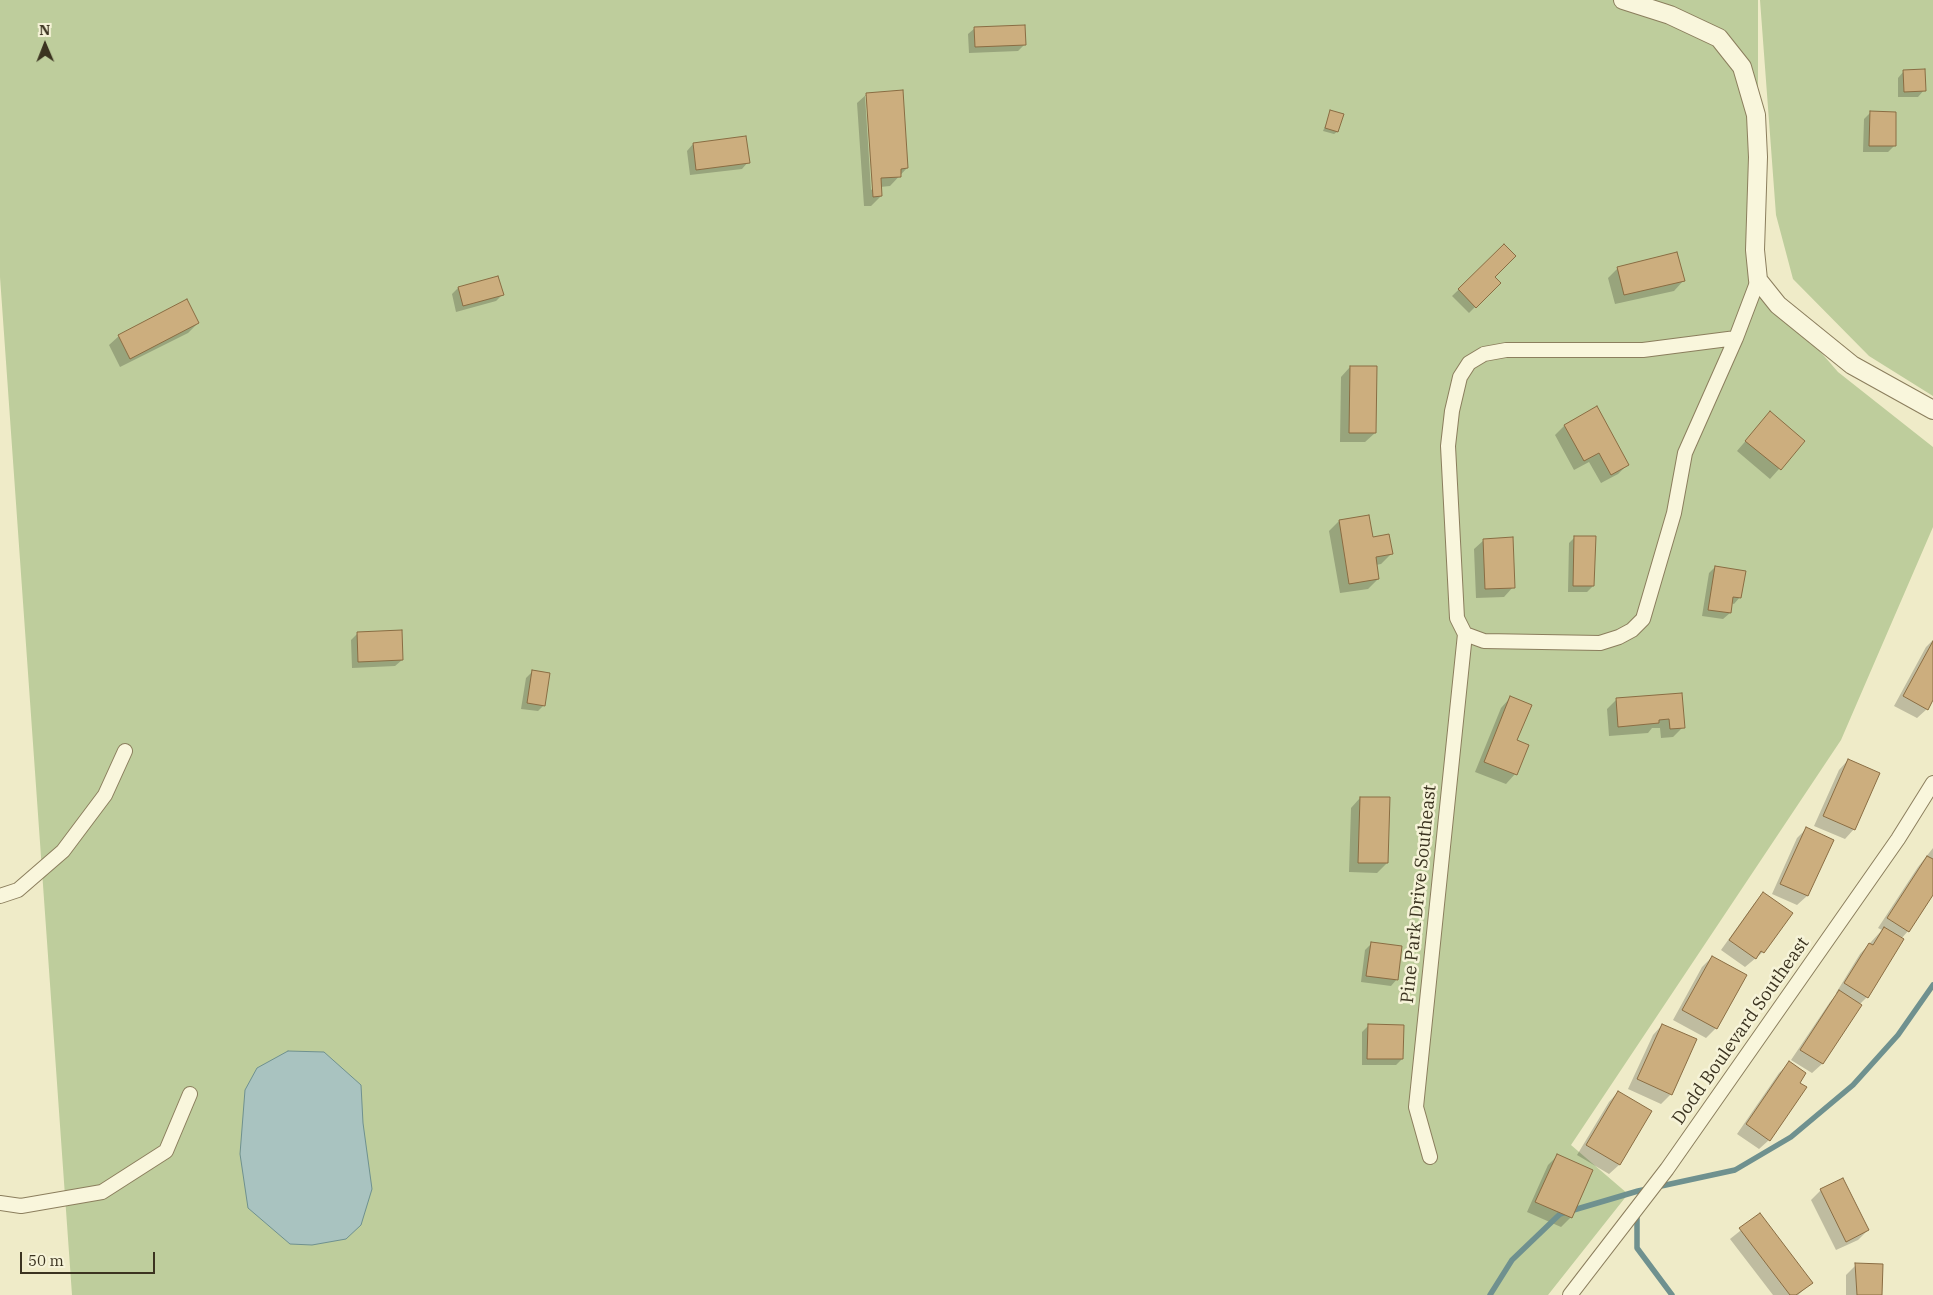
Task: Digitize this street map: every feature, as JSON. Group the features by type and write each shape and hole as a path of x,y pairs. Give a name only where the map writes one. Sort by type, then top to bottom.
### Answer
{"street":[{"path":"1465,634 1484,641 1600,643 1619,638 1632,630 1643,618 1674,513 1685,453 1736,338 1758,280 1755,250 1758,157 1756,115 1742,67 1719,38 1670,15 1623,0"},
{"path":"1758,280 1778,305 1852,365 1933,410"},
{"name":"Pine Park Drive Southeast","path":"1430,1157 1416,1107 1465,634 1458,618 1448,446 1452,410 1460,377 1469,363 1484,354 1506,350 1643,350 1736,338"},
{"path":"0,896 18,890 63,852 105,795 125,750"},
{"name":"Dodd Boulevard Southeast","path":"1570,1295 1667,1169 1898,839 1933,783"},
{"path":"0,1203 21,1206 102,1192 166,1151 190,1094"}],"green space":[{"path":"0,0 1758,0 1758,280 1838,372 1933,447 1933,527 1841,740 1571,1145 1628,1194 1548,1295 72,1295 0,277"},
{"path":"1760,0 1933,0 1933,396 1869,356 1793,279 1776,215"}],"water":[{"path":"288,1051 324,1052 361,1085 363,1123 372,1189 361,1225 346,1239 312,1245 290,1244 248,1208 240,1154 245,1090 257,1068"}],"building":[{"path":"1025,25 1026,45 975,47 974,27"},
{"path":"1925,69 1926,91 1904,92 1903,70"},
{"path":"903,90 908,168 901,169 901,177 881,178 882,196 873,197 866,93"},
{"path":"1330,110 1344,114 1338,132 1325,128"},
{"path":"1870,111 1896,112 1896,146 1869,146"},
{"path":"746,136 750,163 696,170 693,143"},
{"path":"1504,244 1516,256 1495,277 1501,283 1476,308 1458,289"},
{"path":"1677,252 1685,281 1624,295 1617,267"},
{"path":"498,276 504,295 463,306 458,287"},
{"path":"187,299 199,323 130,359 118,335"},
{"path":"1350,366 1377,366 1376,433 1349,433"},
{"path":"1597,406 1629,465 1611,475 1599,453 1584,461 1564,425"},
{"path":"1770,411 1805,441 1781,470 1745,441"},
{"path":"1369,515 1373,537 1389,534 1393,554 1376,557 1379,579 1349,584 1339,520"},
{"path":"1574,536 1596,536 1594,586 1573,586"},
{"path":"1513,537 1515,588 1485,589 1483,539"},
{"path":"1715,566 1746,571 1741,598 1733,597 1731,613 1708,610"},
{"path":"402,630 403,660 358,662 357,632"},
{"path":"1933,641 1933,700 1928,710 1903,696"},
{"path":"532,670 550,673 545,706 527,703"},
{"path":"1682,693 1685,728 1670,729 1669,719 1659,720 1659,723 1618,727 1616,698"},
{"path":"1510,696 1532,705 1517,740 1529,745 1517,775 1484,762"},
{"path":"1848,759 1880,773 1855,830 1823,816"},
{"path":"1360,797 1390,797 1388,863 1358,863"},
{"path":"1806,827 1834,840 1808,896 1780,884"},
{"path":"1927,856 1933,859 1933,895 1909,932 1887,918"},
{"path":"1763,892 1793,913 1764,953 1761,951 1756,959 1729,940"},
{"path":"1884,927 1904,939 1868,998 1844,983 1869,943 1873,945"},
{"path":"1371,942 1402,946 1398,980 1366,976"},
{"path":"1712,956 1747,975 1717,1029 1682,1010"},
{"path":"1839,990 1862,1005 1823,1064 1800,1050"},
{"path":"1368,1024 1404,1025 1403,1059 1367,1059"},
{"path":"1662,1024 1697,1039 1672,1095 1637,1079"},
{"path":"1789,1061 1806,1073 1800,1083 1807,1087 1770,1141 1746,1124"},
{"path":"1618,1091 1652,1111 1620,1165 1586,1145"},
{"path":"1557,1154 1593,1170 1572,1218 1535,1202"},
{"path":"1843,1178 1869,1230 1846,1242 1820,1189"},
{"path":"1760,1213 1813,1283 1796,1295 1790,1295 1739,1228"},
{"path":"1855,1263 1883,1264 1882,1295 1857,1295"}],"waterway":[{"path":"1490,1295 1512,1260 1560,1214 1638,1191 1735,1170 1791,1137 1853,1085 1898,1035 1933,985"},
{"path":"1637,1211 1637,1248 1672,1295"}]}
